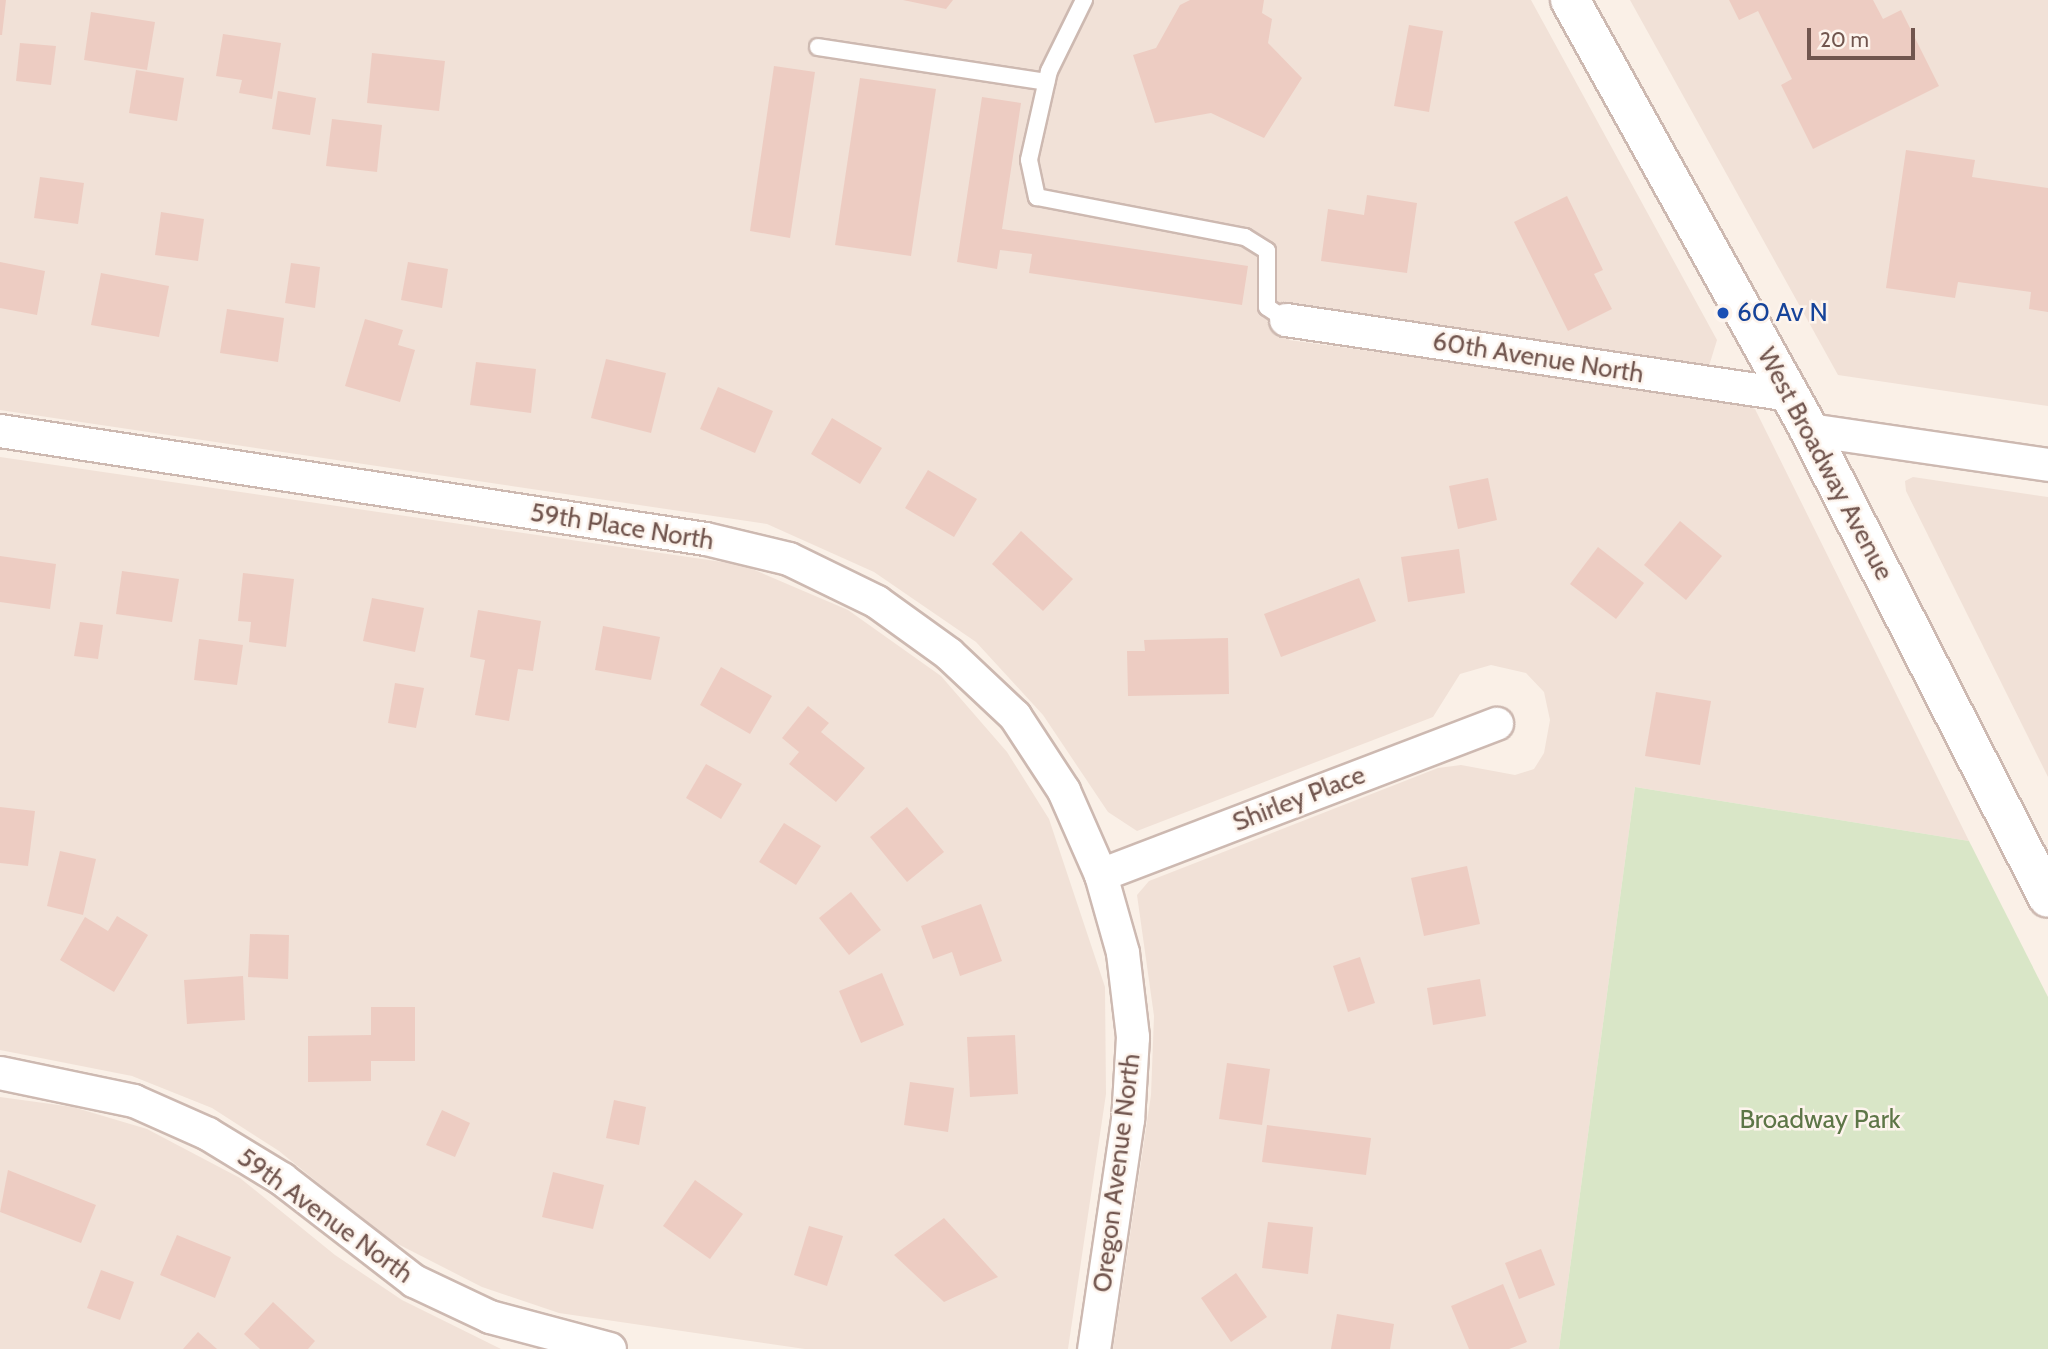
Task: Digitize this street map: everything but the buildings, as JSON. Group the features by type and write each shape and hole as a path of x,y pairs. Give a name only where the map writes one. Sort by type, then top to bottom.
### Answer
{"street":[{"name":"West Broadway Avenue","path":"1570,0 1809,430 2046,891"},
{"name":"60th Avenue North","path":"1286,320 1790,395"},
{"path":"1809,430 2048,464"},
{"name":"59th Place North","path":"0,431 706,539 789,559 877,602 949,654 1015,716 1064,791 1101,875"},
{"name":"Shirley Place","path":"1101,875 1497,724"},
{"name":"Oregon Avenue North","path":"1094,1349 1128,1120 1133,1037 1123,953 1101,875"},
{"name":"59th Avenue North","path":"0,1073 134,1101 208,1134 282,1179 414,1281 544,1343 610,1349"}],"lane":[{"path":"1084,0 1046,82 1029,160 1037,197 1245,237 1267,251 1268,307 1286,320"},
{"path":"818,47 1046,82"}],"shaded area":[{"path":"0,0 1531,0 1717,340 1709,366 1295,303 1289,340 1736,401 1755,409 1969,841 1635,787 1559,1349 1113,1349 1151,1095 1154,1016 1137,895 1149,881 1438,768 1461,765 1515,775 1534,769 1544,753 1550,720 1544,692 1526,673 1491,665 1460,674 1433,717 1137,831 1108,812 1043,715 976,642 874,572 767,524 0,410"},
{"path":"1630,0 2048,0 2048,406 1838,375"},
{"path":"0,457 743,565 848,610 941,676 1007,752 1049,819 1105,987 1106,1094 1068,1349 805,1349 559,1313 482,1287 386,1238 279,1151 212,1108 132,1076 0,1050"},
{"path":"1913,477 2048,497 2048,777 1906,491 1905,481"},
{"path":"0,1097 73,1107 147,1129 240,1178 335,1255 402,1300 501,1349 0,1349"}],"green space":[{"name":"Broadway Park","path":"1635,787 1969,841 2048,997 2048,1349 1559,1349"}],"place":[{"name":"60 Av N","path":"1723,313"}]}
